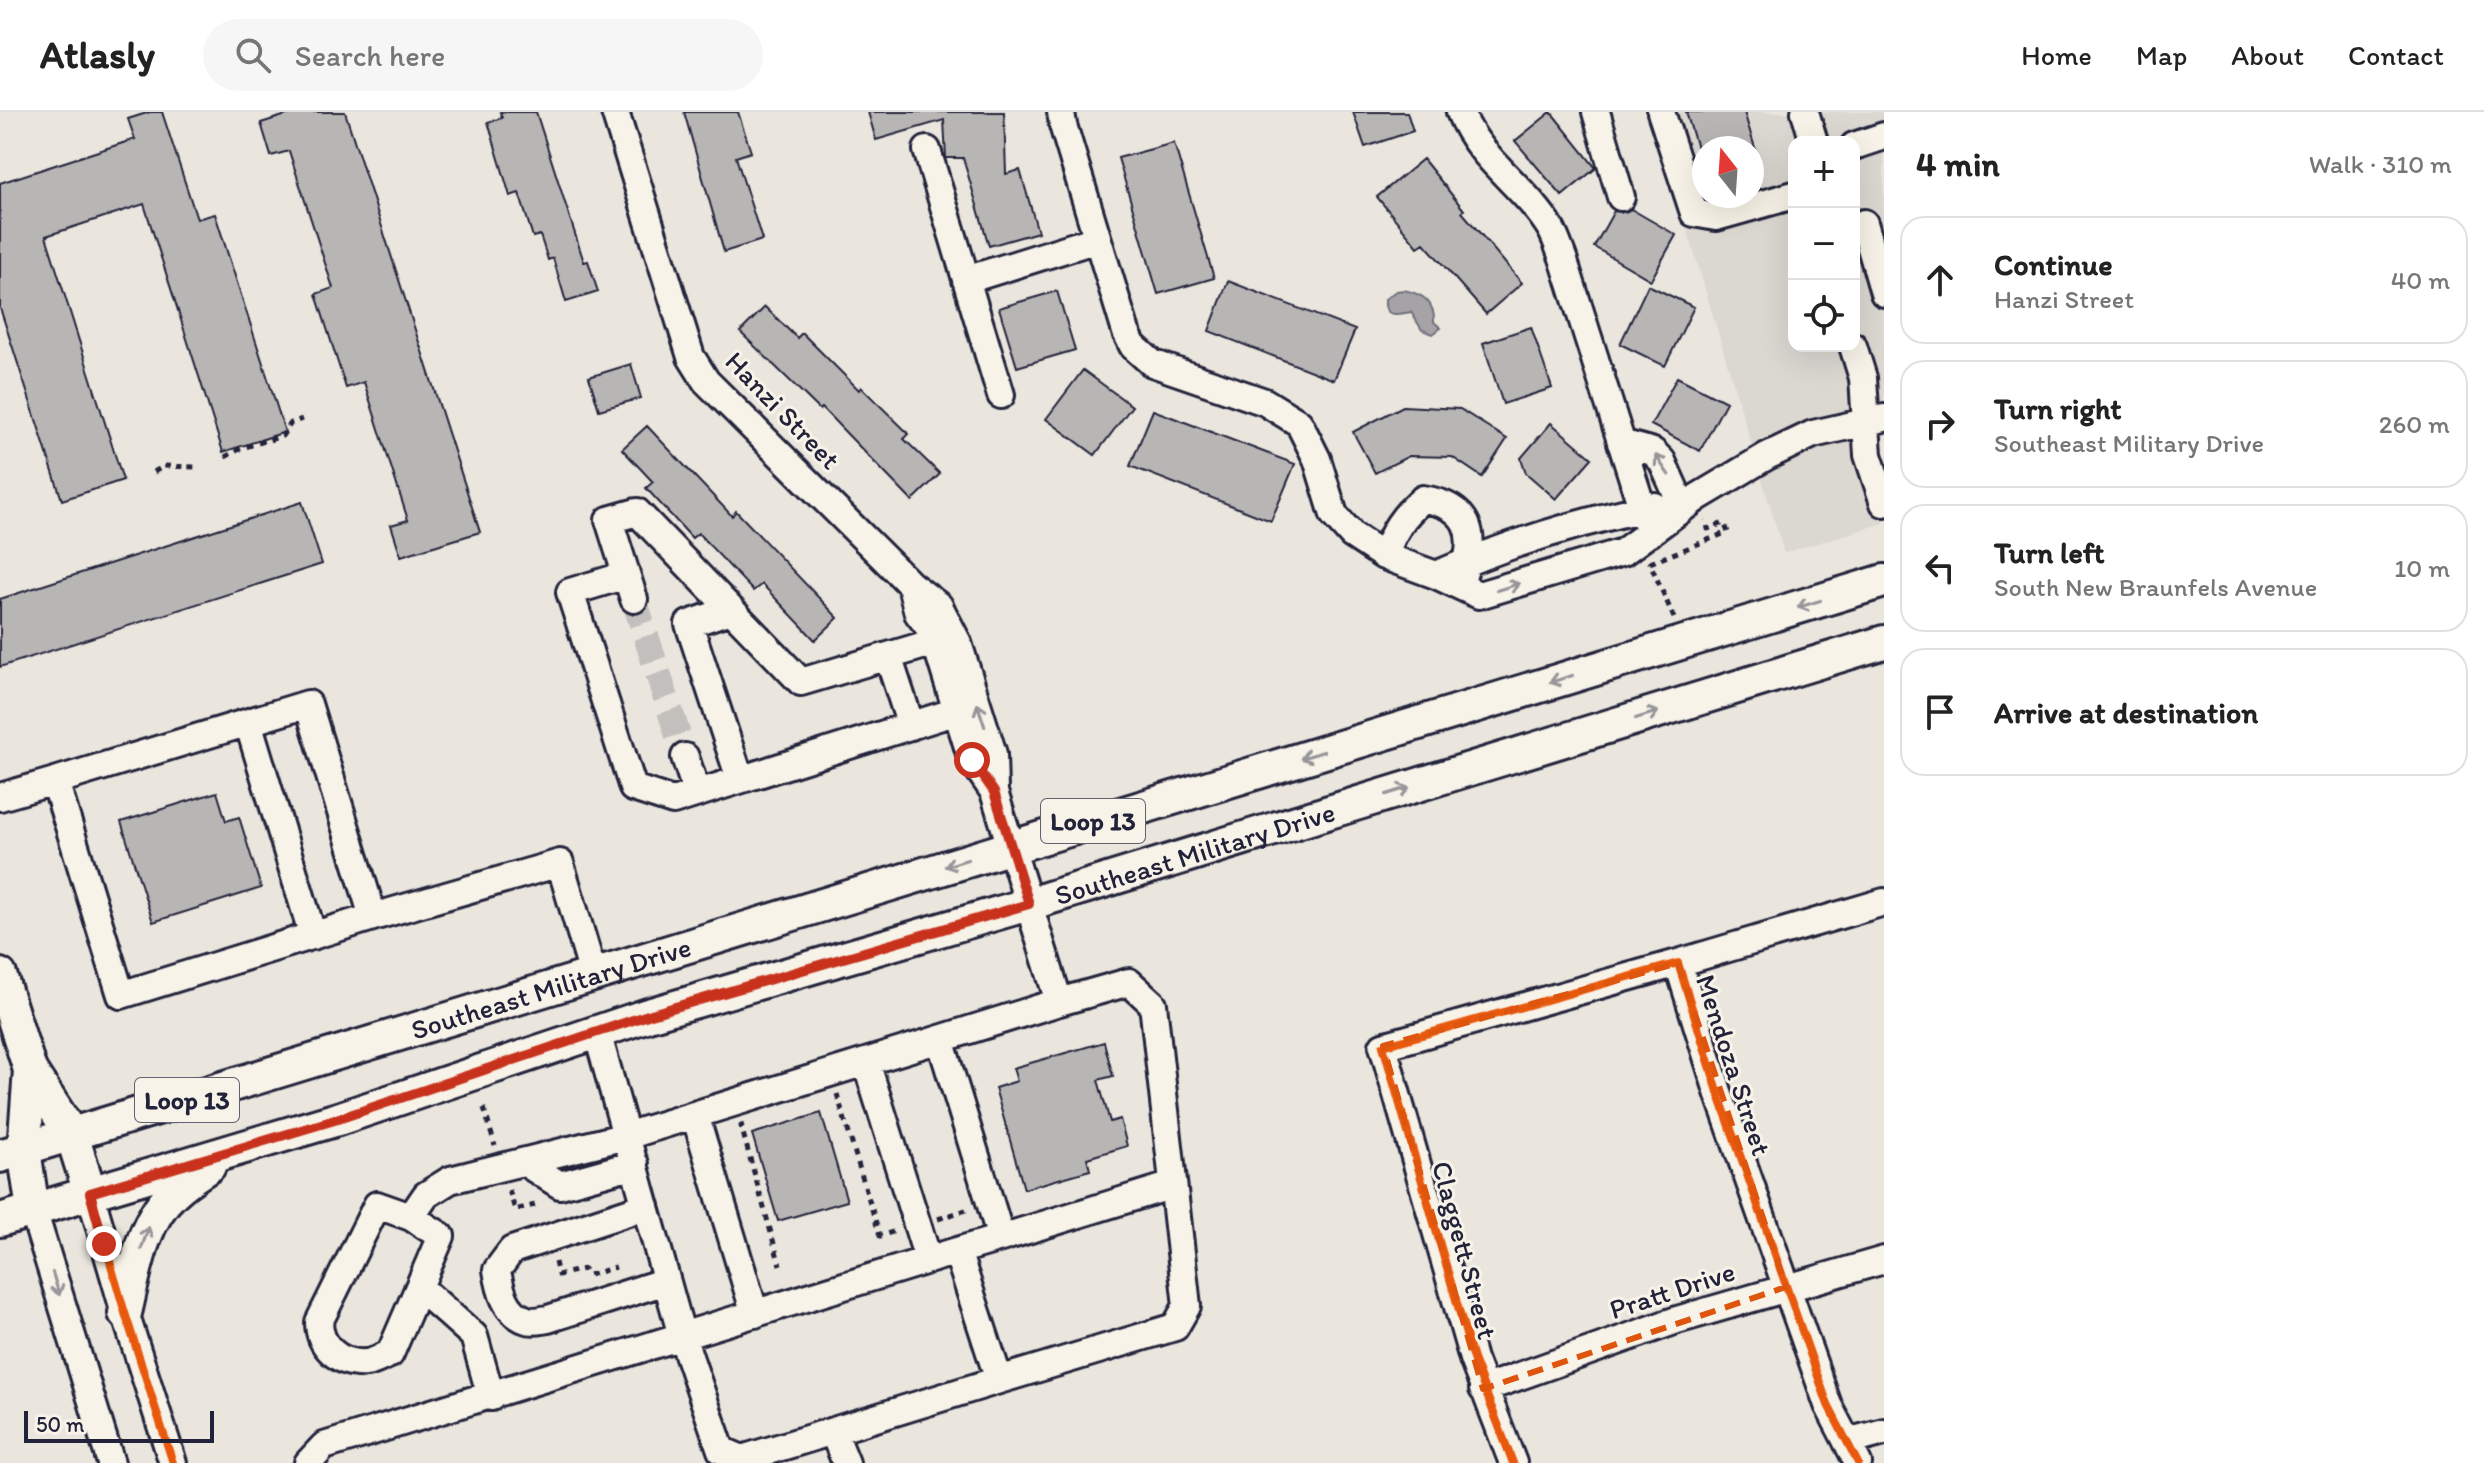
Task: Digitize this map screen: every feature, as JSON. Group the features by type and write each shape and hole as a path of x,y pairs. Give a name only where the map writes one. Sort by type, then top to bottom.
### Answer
{"main road":[{"name":"Southeast Military Drive","path":"12,1153 1884,581"},
{"name":"Southeast Military Drive","path":"0,1220 338,1119 597,1032 1029,904 1884,642"},
{"path":"2,1000 30,1070 72,1135 90,1193"},
{"path":"30,1070 12,1153 33,1210"},
{"path":"125,1313 136,1264 150,1224 162,1205 175,1191 230,1151"}],"street":[{"name":"Hanzi Street","path":"615,112 691,357 706,381 911,585 939,606 958,643 993,754 994,792 1059,1002"},
{"path":"1061,112 1097,239 1133,346 1152,363 1265,402 1299,423 1312,445 1334,515 1352,535 1384,556 1479,595 1623,552 1645,521 1688,502 1767,456 1813,434 1875,420"},
{"path":"1460,112 1467,130 1491,162 1551,230 1563,258 1645,521"},
{"path":"1596,112 1621,197"},
{"path":"1661,112 1694,213 1716,217 1788,197"},
{"path":"1805,112 1812,136"},
{"path":"1860,144 1884,135 1877,112"},
{"path":"927,150 1001,395"},
{"path":"1867,222 1884,293"},
{"path":"966,280 1097,239"},
{"path":"1855,352 1875,420 1868,455 1884,503"},
{"path":"1621,443 1653,452 1688,502"},
{"path":"1384,556 1392,534 1406,513 1423,499 1444,502 1460,513 1470,536 1468,561"},
{"path":"935,642 801,682 637,512 609,520 630,587 570,592 633,788 673,801 957,711"},
{"path":"1447,580 1468,561 1616,514 1645,521"},
{"name":"Hanzi Street","path":"911,585 918,613 931,630 972,760 994,792"},
{"path":"730,610 689,624 740,779"},
{"path":"888,656 911,726"},
{"path":"0,797 308,704 373,917"},
{"path":"248,722 313,936"},
{"path":"685,757 697,793"},
{"path":"55,781 121,995 560,863 593,974"},
{"path":"1678,963 1884,902"},
{"name":"Mendoza Street","path":"1383,1046 1678,963 1719,1095 1786,1287 1828,1405 1852,1452"},
{"path":"411,1217 426,1195 450,1180 626,1136 1129,982 1153,1004 1187,1306 1175,1327 741,1461 721,1450 682,1336 635,1164 626,1136 597,1032"},
{"path":"940,1039 1001,1238"},
{"name":"Claggett Street","path":"1383,1046 1483,1389 1513,1463"},
{"path":"866,1062 928,1259"},
{"path":"695,1115 755,1314"},
{"path":"524,1162 560,1185 635,1164"},
{"path":"308,1463 324,1446 1173,1185"},
{"path":"90,1193 173,1463"},
{"path":"377,1205 411,1217 441,1236 390,1354 366,1363 332,1353 319,1338 319,1322 377,1205"},
{"path":"646,1206 512,1250 497,1270 501,1292 509,1307 527,1320 548,1319 666,1281"},
{"path":"33,1210 110,1463"},
{"path":"957,1251 999,1380"},
{"name":"Pratt Drive","path":"1483,1389 1677,1320 1884,1260"},
{"path":"419,1287 474,1336 491,1397"},
{"path":"833,1431 846,1463"},
{"path":"1852,1452 1884,1432"}],"path":[{"path":"225,457 242,448 282,436 291,423 302,419"},
{"path":"154,472 164,466 195,467"},
{"path":"1674,618 1650,563 1728,532 1724,523 1708,529 1688,502"},
{"path":"823,1098 837,1094 880,1236 903,1229"},
{"path":"755,1122 741,1126 780,1265"},
{"path":"933,1220 971,1208"},
{"path":"571,1272 574,1281"}],"highlighted area":[{"path":"1678,963 1786,1287 1483,1389 1383,1046"}],"shaded area":[{"path":"1652,112 1884,112 1884,523 1784,553"},
{"path":"1404,290 1430,304 1434,322 1441,328 1433,334 1422,330 1411,312 1397,314 1386,310 1385,299 1396,291"}],"building":[{"path":"150,112 162,112 197,219 215,214 285,432 223,452 144,204 46,236 123,480 62,500 0,308 0,183 135,139 128,119"},
{"path":"296,112 345,112 480,532 401,556 391,525 408,520 364,382 346,388 316,294 333,288 289,151 271,156 261,123"},
{"path":"500,112 536,112 584,262 588,261 598,292 566,302 553,258 548,260 540,235 533,237 519,193 510,196 488,122 502,118"},
{"path":"684,112 738,112 751,152 736,157 762,240 724,252"},
{"path":"868,112 1004,112 1006,174 1020,170 1038,232 989,246 963,158 946,158 944,120 876,140"},
{"path":"1353,112 1407,112 1413,131 1365,147"},
{"path":"1551,112 1596,168 1562,196 1515,141"},
{"path":"1686,112 1744,112 1751,136 1693,136"},
{"path":"1174,143 1214,278 1158,294 1118,158"},
{"path":"1423,159 1464,210 1462,212 1522,283 1486,314 1424,243 1418,247 1377,197"},
{"path":"1631,209 1676,235 1651,280 1594,247 1614,211"},
{"path":"1228,281 1355,330 1334,380 1209,331"},
{"path":"1648,285 1694,307 1665,366 1620,344"},
{"path":"1057,291 1075,350 1017,367 999,308"},
{"path":"765,307 797,338 802,333 859,390 861,387 909,434 904,439 940,474 912,501 822,408 820,410 740,332"},
{"path":"1531,327 1552,388 1503,404 1483,343"},
{"path":"631,364 641,398 599,410 589,377"},
{"path":"1083,370 1132,406 1095,455 1046,419"},
{"path":"1677,377 1726,402 1700,451 1651,425"},
{"path":"1403,406 1460,409 1507,439 1482,477 1452,457 1409,456 1375,473 1353,432"},
{"path":"1153,410 1295,464 1271,521 1130,466"},
{"path":"1551,423 1592,458 1556,499 1526,473 1521,458"},
{"path":"647,426 732,516 736,511 838,618 815,640 762,584 753,591 698,533 692,538 646,488 653,482 622,449"},
{"path":"302,502 322,564 0,667 0,599"},
{"path":"217,792 226,821 239,817 261,888 153,922 121,822"},
{"path":"1104,1042 1113,1076 1098,1080 1110,1122 1120,1119 1127,1146 1087,1158 1090,1170 1024,1189 995,1088 1017,1081 1013,1068"},
{"path":"821,1113 847,1201 778,1221 752,1134"}],"tunnel":[{"path":"634,599 685,757"}],"cycle path":[{"path":"1513,1463 1473,1359 1383,1046 1678,963 1719,1095 1828,1405 1858,1463"},
{"path":"90,1193 173,1463"}],"route":[{"path":"104,1244 90,1193 338,1119 648,1015 1029,904 994,792 972,760"}]}
